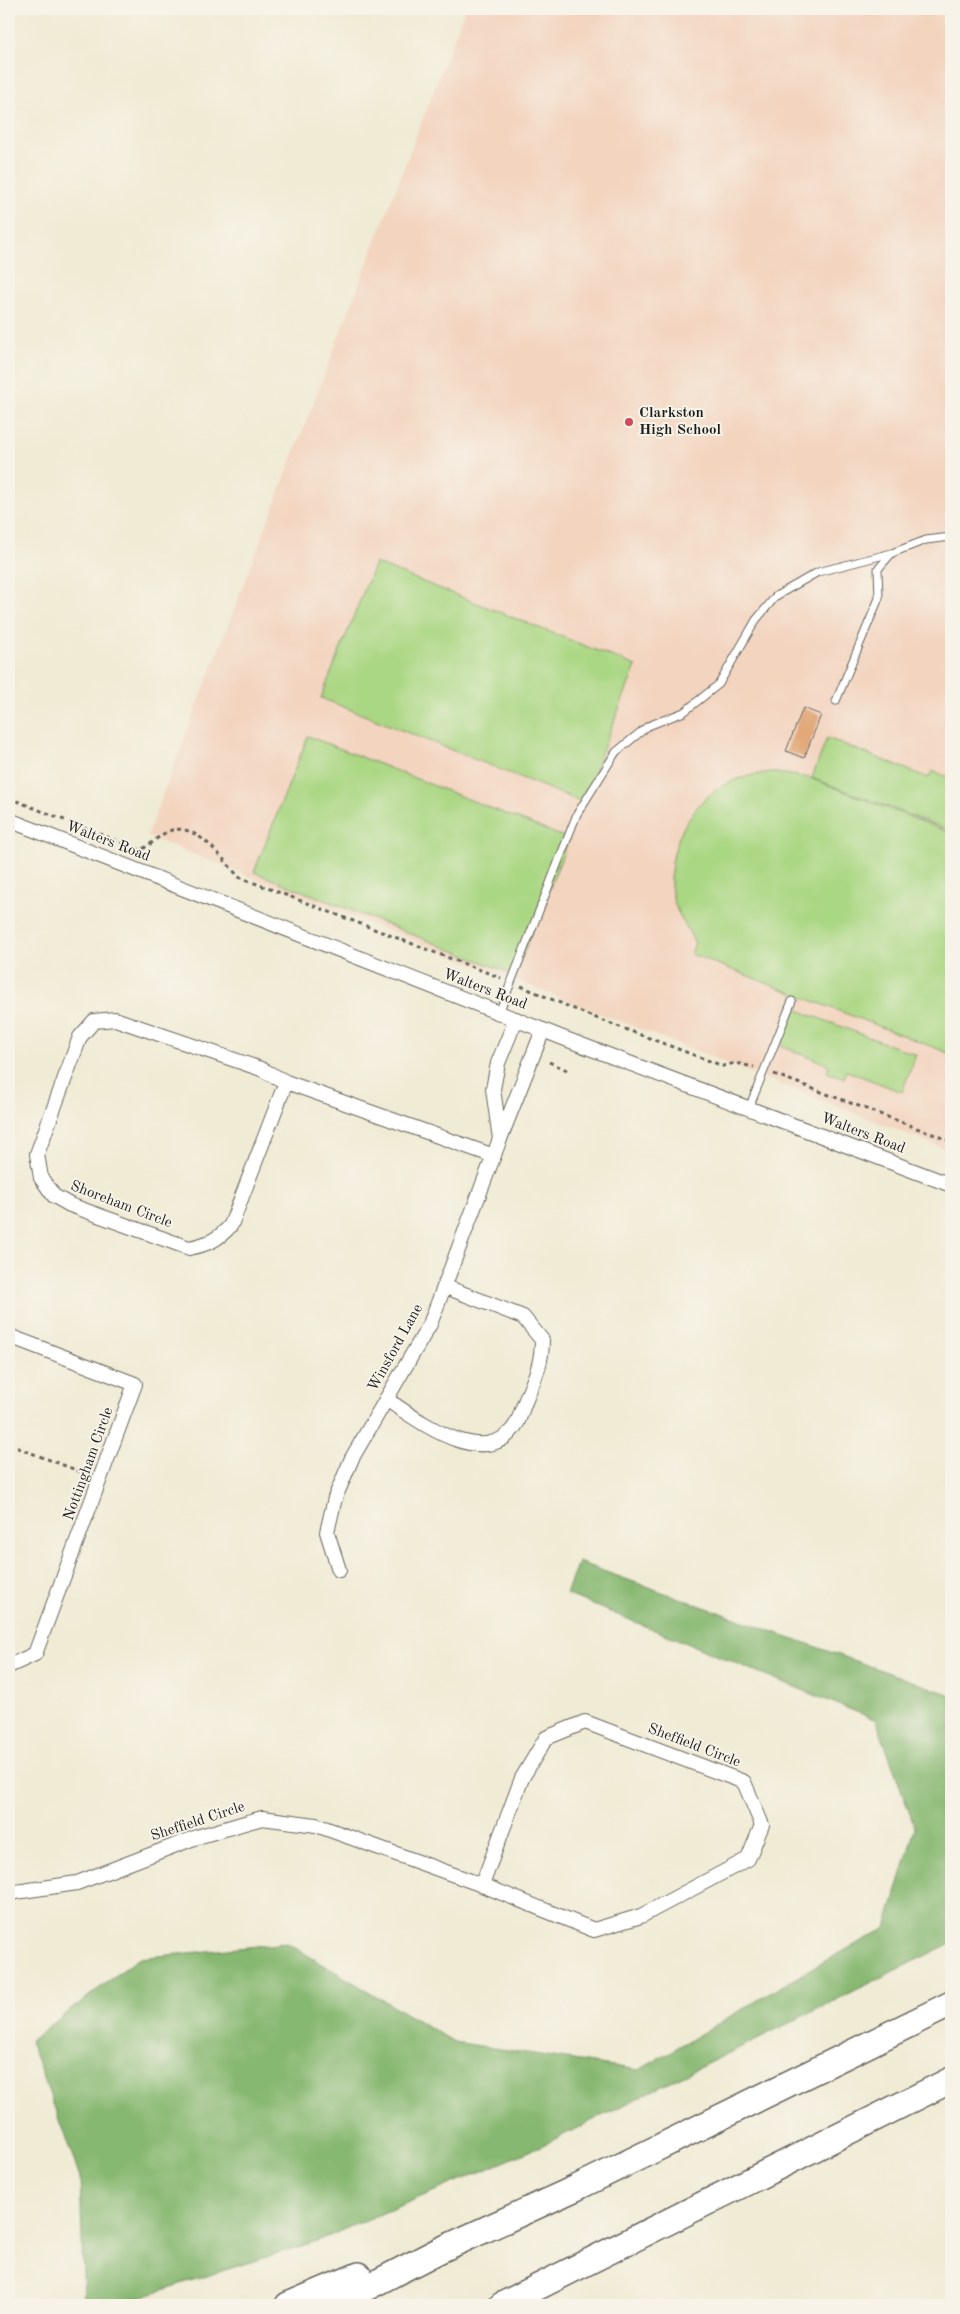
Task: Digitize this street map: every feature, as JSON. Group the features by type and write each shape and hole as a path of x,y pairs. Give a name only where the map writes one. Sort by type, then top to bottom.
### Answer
{"highway":[{"path":"333,2305 438,2251 576,2188 951,2004"},
{"path":"502,2305 705,2205 951,2080"},
{"path":"542,2305 632,2254 705,2205"},
{"path":"288,2305 384,2264 438,2251"}],"street":[{"name":"Walters Road","path":"9,820 499,1013 951,1185"},
{"name":"Shoreham Circle","path":"286,1082 231,1226 220,1237 207,1245 189,1248 70,1205 54,1196 41,1178 37,1154 80,1037 94,1021 115,1019 261,1069 286,1082 494,1156"},
{"name":"Winsford Lane","path":"500,1140 493,1090 498,1064 516,1019"},
{"name":"Winsford Lane","path":"338,1570 327,1532 335,1498 352,1458 430,1324 446,1287 543,1030"},
{"path":"386,1399 457,1442 480,1444 500,1441 516,1424 542,1359 542,1340 523,1318 446,1287"},
{"name":"Nottingham Circle","path":"9,1336 135,1384 36,1654 9,1666"},
{"name":"Sheffield Circle","path":"9,1893 77,1883 197,1837 262,1818 316,1825 482,1885 594,1930 641,1916 748,1859 762,1825 744,1782 585,1722 546,1738 522,1778 482,1885"}],"lane":[{"path":"499,1013 577,814 616,752 648,726 684,712 719,684 756,620 776,596 818,572 892,553 926,540 951,537"},
{"path":"836,701 879,598 878,569 892,553"},
{"path":"749,1108 792,1002"}],"path":[{"path":"9,798 140,850 150,846 166,832 178,829 201,837 215,848 220,858 239,878 510,981 588,1015 723,1066 735,1063 764,1070 951,1142"},
{"path":"549,1062 567,1070"},
{"path":"9,1448 18,1448 90,1475"}],"shaded area":[{"name":"Clarkston High School","path":"465,9 951,9 951,1151 147,836"}],"green space":[{"path":"375,563 636,666 582,802 321,698"},
{"path":"308,736 569,839 515,975 254,872"},
{"path":"827,738 929,778 932,771 951,778 951,831 812,778"},
{"path":"771,772 810,778 951,833 951,1054 691,954 695,943 675,904 671,881 672,863 683,829 692,814 717,789 738,779"},
{"path":"795,1009 916,1055 902,1092 847,1071 844,1078 827,1072 829,1065 781,1046"},
{"path":"578,1562 951,1695 951,1943 537,2148 314,2242 114,2305 84,2305 80,2177 30,2041 139,1958 287,1943 454,2042 639,2070 816,1966 886,1928 915,1828 876,1720 566,1594"}],"building":[{"path":"803,708 821,715 804,758 786,751"}],"place":[{"name":"Clarkston High School","path":"629,422"}]}
